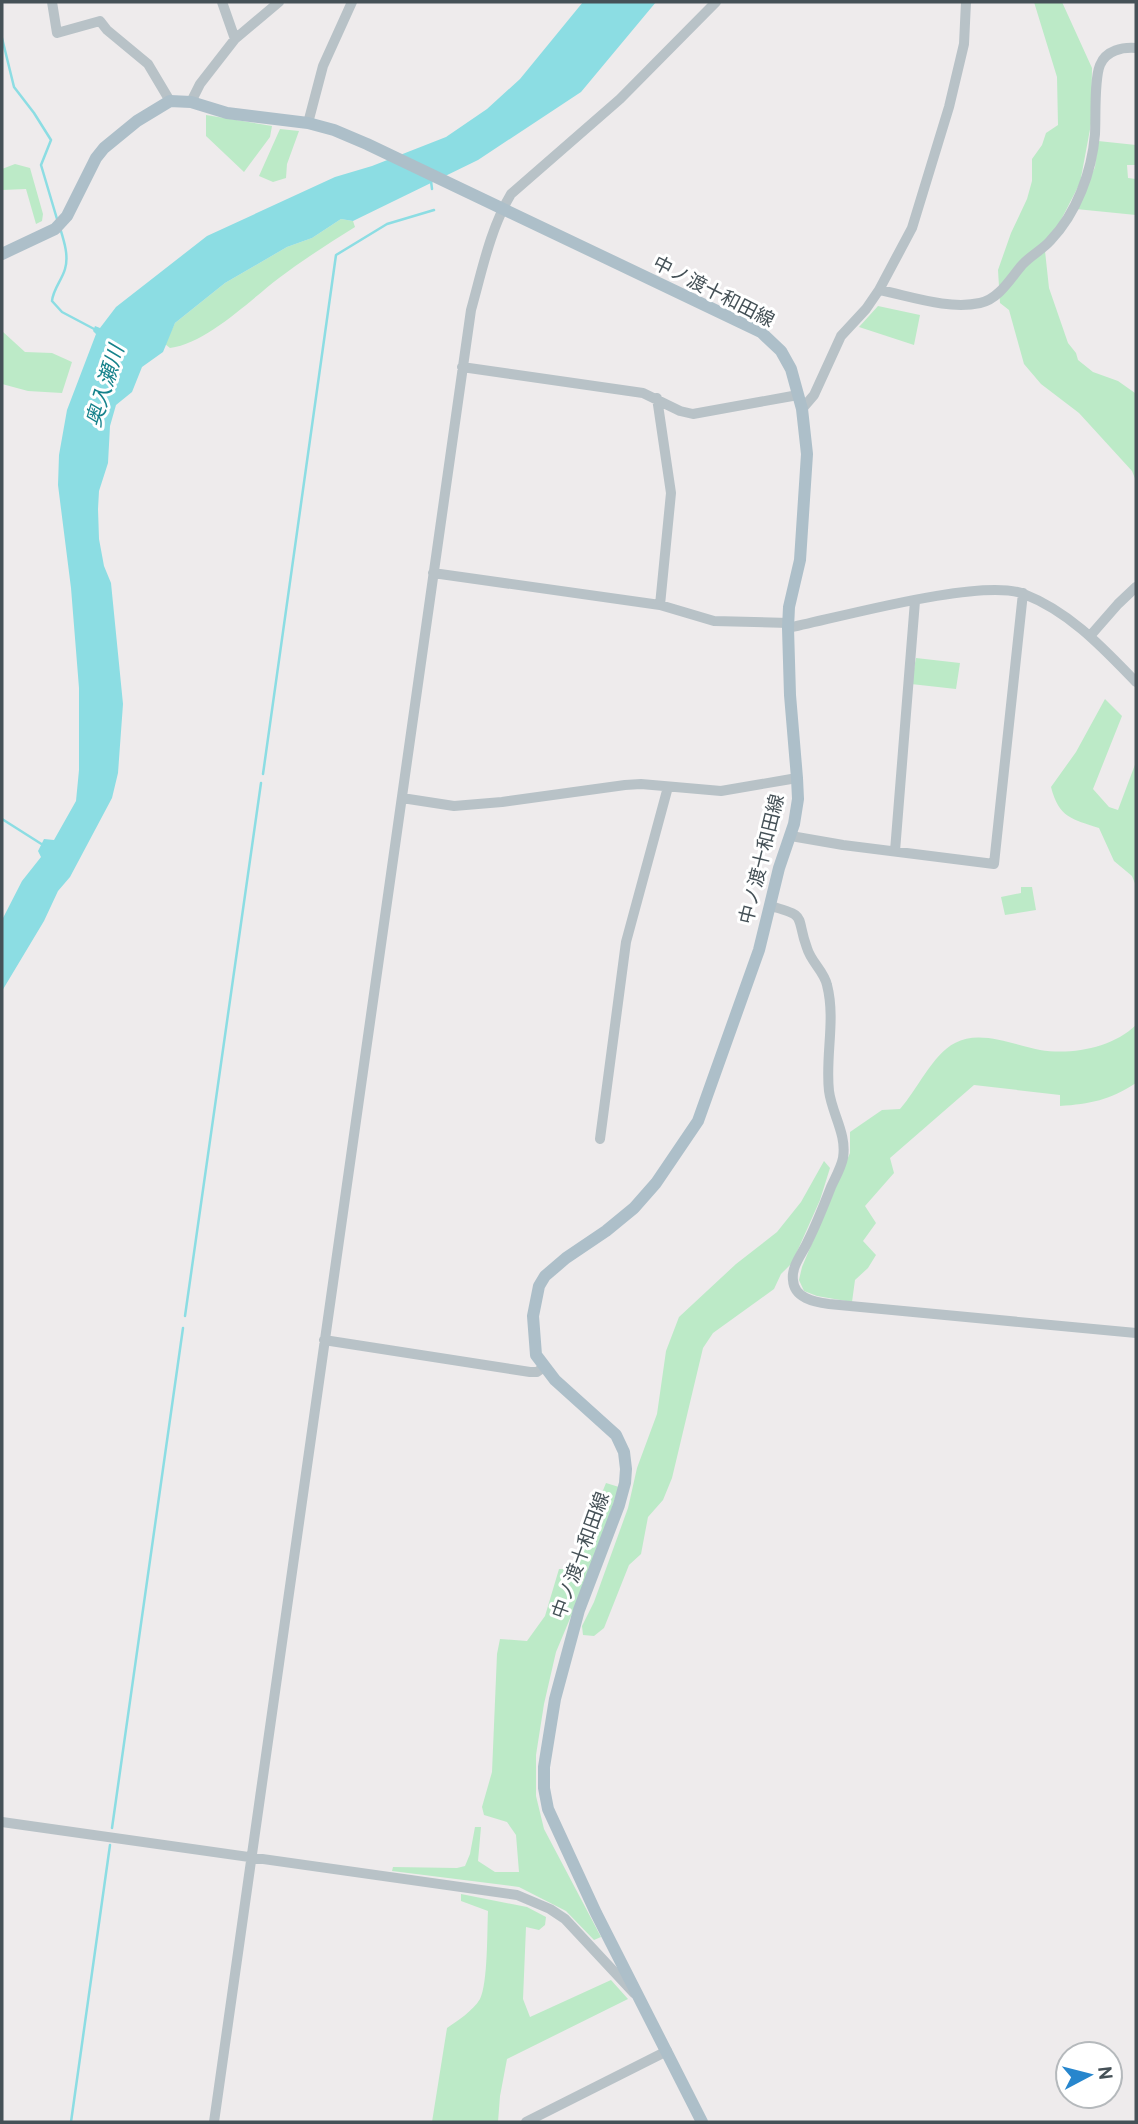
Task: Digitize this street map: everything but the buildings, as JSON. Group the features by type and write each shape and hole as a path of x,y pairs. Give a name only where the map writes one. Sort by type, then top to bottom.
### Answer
{"main road":[{"name":"中ノ渡十和田線","path":"170,101 191,102 227,113 308,123 334,130 761,332 781,351 791,369 802,409 807,467 800,560 789,607 791,706 798,799 791,836 779,867 759,950 698,1121 690,1136 634,1208 607,1231 555,1267 539,1286 533,1316 534,1348 544,1367 616,1435 624,1452 625,1483 579,1610 555,1699 544,1767 544,1788 552,1821 702,2122"},
{"path":"2,254 59,225 104,148 137,121 170,101"}],"street":[{"path":"52,2 57,33 100,21 148,64 170,101"},
{"path":"222,2 235,39"},
{"path":"191,102 200,84 235,39 279,2"},
{"path":"308,123 323,65 352,2"},
{"path":"214,2122 471,310 502,209 511,194 620,99 716,2"},
{"path":"802,409 814,395 841,336 866,309 892,270 912,228 949,107 964,44 966,2"},
{"path":"879,290 961,304 980,303 994,298 1032,253 1048,244 1071,211 1089,167 1095,136 1100,64 1111,52 1136,48"},
{"path":"462,368 643,393 680,411 693,414 798,395"},
{"path":"657,398 671,493 660,605"},
{"path":"433,573 660,605 714,621 789,625 981,590 1023,593 1048,606 1090,636 1136,682"},
{"path":"1090,636 1136,587"},
{"path":"791,836 994,864 1023,593"},
{"path":"895,851 915,601"},
{"path":"402,798 454,806 625,785 721,791 797,779"},
{"path":"600,1139 626,942 668,786"},
{"path":"771,906 794,912 799,917 807,949 827,981 831,1015 828,1079 830,1098 844,1145 843,1161 795,1266 792,1278 802,1296 813,1302 829,1304 1136,1333"},
{"path":"324,1340 530,1372 544,1367"},
{"path":"2,1822 517,1895 550,1909 565,1919 644,2005"},
{"path":"526,2122 667,2051"}],"green space":[{"path":"1034,2 1062,2 1092,68 1091,124 1080,183 1045,251 1049,288 1068,343 1078,360 1093,372 1118,381 1135,393 1136,481 1132,471 1079,413 1041,384 1024,364 1009,310 1000,303 998,270 1027,199 1032,181 1032,159 1042,145 1046,133 1058,125 1057,77"},
{"path":"206,115 272,126 270,137 244,172 206,136"},
{"path":"280,129 299,131 287,164 286,178 273,182 259,176"},
{"path":"1098,141 1136,145 1136,165 1127,165 1128,178 1136,179 1136,215 1076,209 1095,167"},
{"path":"15,164 30,168 43,214 42,221 36,224 26,189 2,190 2,169"},
{"path":"341,219 353,221 355,227 288,271 213,330 184,344 170,348 165,344 175,323 225,283 287,247 312,238"},
{"path":"878,306 920,315 914,345 859,327"},
{"path":"2,331 25,352 52,353 72,362 62,393 28,391 2,384"},
{"path":"916,658 960,663 956,689 911,684"},
{"path":"1105,699 1122,716 1093,789 1109,807 1118,810 1136,762 1136,886 1132,876 1114,861 1099,828 1068,816 1058,805 1051,787 1076,752"},
{"path":"1021,887 1032,887 1036,910 1005,915 1001,897 1021,893"},
{"path":"1136,1025 1136,1083 1108,1097 1060,1106 1060,1095 974,1085 890,1158 894,1173 865,1206 876,1223 863,1241 876,1255 868,1268 855,1280 852,1302 804,1291 799,1280 802,1267 850,1153 850,1132 882,1110 900,1109 932,1064 947,1048 975,1037 997,1039 1040,1050 1078,1050 1104,1044"},
{"path":"824,1161 830,1168 820,1200 792,1263 781,1274 774,1289 713,1333 703,1348 672,1478 663,1500 648,1517 641,1554 629,1565 604,1628 594,1636 583,1635 582,1626 594,1602 628,1508 637,1468 657,1414 666,1351 679,1317 736,1264 777,1232 801,1202"},
{"path":"606,1483 619,1487 592,1566 556,1652 536,1755 536,1796 544,1829 601,1937 594,1940 566,1911 519,1887 392,1871 393,1867 465,1866 475,1827 481,1827 478,1861 495,1872 519,1872 516,1835 507,1822 484,1815 482,1807 492,1772 500,1639 527,1641 545,1616 559,1569 571,1569"},
{"path":"461,1894 527,1907 546,1917 545,1925 539,1930 526,1927 523,1999 530,2017 611,1980 628,1999 507,2059 498,2122 432,2122 447,2028 477,2003 483,1991 488,1911 461,1901"}],"water":[{"name":"奥入瀬川","path":"583,2 656,2 581,92 478,160 353,221 341,219 312,238 287,247 225,283 175,323 163,352 142,367 132,392 116,405 110,426 108,463 99,491 98,509 99,539 104,566 111,583 123,704 118,773 112,798 70,877 58,891 44,921 2,991 2,920 22,881 41,857 38,851 44,839 54,840 76,801 79,770 79,688 71,588 58,485 59,455 67,410 96,334 93,331 95,326 100,328 116,307 207,236 335,177 372,166 446,137 487,109 520,79"}],"waterway":[{"path":"2,38 14,87 51,140 41,165 57,219"},
{"path":"431,181 432,189"},
{"path":"263,774 336,255 387,224 434,210"},
{"path":"60,228 66,248 66,264 52,301 62,312 96,330"},
{"path":"185,1316 261,783"},
{"path":"2,819 43,845"},
{"path":"112,1828 183,1328"},
{"path":"71,2122 110,1845"}]}
